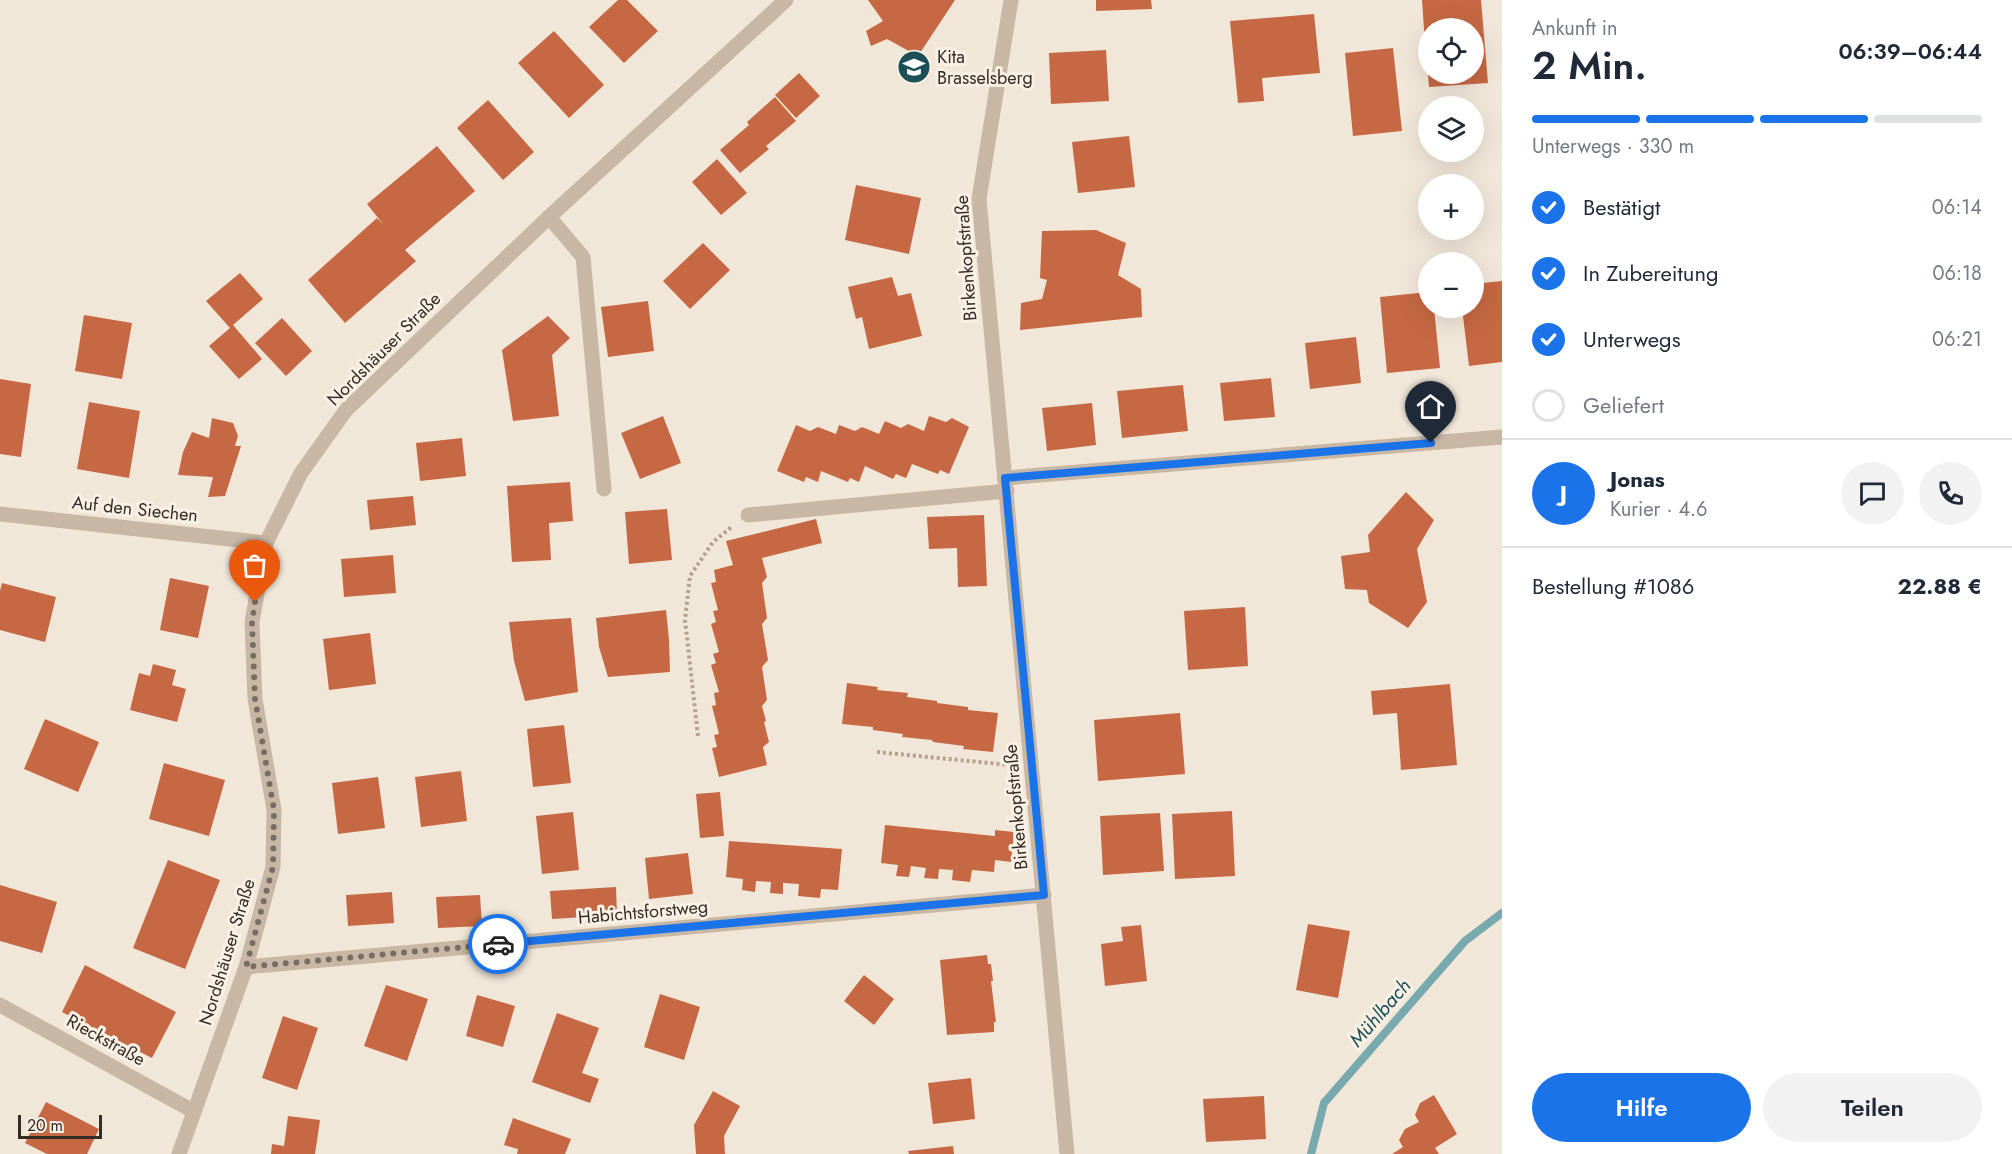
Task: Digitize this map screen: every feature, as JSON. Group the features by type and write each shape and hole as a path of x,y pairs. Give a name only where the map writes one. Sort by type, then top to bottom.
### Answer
{"street":[{"name":"Nordshäuser Straße","path":"179,1154 246,967 273,867 274,810 255,699 252,622 266,543 301,472 346,410 549,217 786,0"},
{"name":"Birkenkopfstraße","path":"1011,0 979,199 1067,1154"},
{"path":"549,217 583,257 604,489"},
{"path":"748,515 1006,485 1502,437"},
{"name":"Auf den Siechen","path":"0,514 266,543"},
{"name":"Habichtsforstweg","path":"246,967 1044,895"},
{"name":"Rieckstraße","path":"0,1005 194,1111"}],"path":[{"path":"698,736 685,620 690,576 713,542 748,515"},
{"path":"877,752 1032,768"}],"building":[{"path":"618,0 627,0 658,31 624,63 589,27"},
{"path":"868,0 955,0 918,56 887,39 871,46 866,31 883,21"},
{"path":"1096,0 1151,0 1152,9 1096,11"},
{"path":"1422,0 1481,0 1483,18 1423,18"},
{"path":"1314,14 1320,73 1262,78 1264,101 1238,103 1230,21"},
{"path":"554,31 604,85 569,118 518,63"},
{"path":"1484,36 1488,83 1484,83"},
{"path":"1393,48 1402,131 1353,136 1345,53"},
{"path":"1106,50 1109,101 1051,104 1049,53"},
{"path":"799,73 820,96 796,118 775,95"},
{"path":"1429,84 1473,84 1429,87"},
{"path":"775,97 796,121 766,146 769,149 740,173 720,150 749,125 747,122"},
{"path":"488,100 534,152 503,180 457,128"},
{"path":"1129,136 1135,187 1078,193 1072,142"},
{"path":"437,146 475,191 405,250 416,261 345,323 308,280 377,218 383,224 367,204"},
{"path":"717,159 747,193 721,215 692,182"},
{"path":"856,185 921,198 909,254 845,240"},
{"path":"1096,230 1126,243 1118,275 1141,289 1142,317 1020,330 1021,303 1042,299 1047,280 1040,278 1042,231"},
{"path":"703,243 730,270 690,309 663,281"},
{"path":"240,273 263,299 233,325 262,359 239,379 209,346 230,328 206,301"},
{"path":"892,277 898,296 911,293 922,336 869,349 862,317 856,319 848,287"},
{"path":"1502,281 1502,362 1469,366 1463,318 1484,318 1484,283"},
{"path":"1418,293 1418,318 1435,318 1440,368 1387,373 1380,297"},
{"path":"648,301 654,351 608,357 601,307"},
{"path":"84,315 132,323 122,379 75,371"},
{"path":"548,316 570,338 552,355 559,416 513,421 502,350"},
{"path":"282,318 312,351 286,376 255,343"},
{"path":"1356,337 1361,383 1310,389 1305,343"},
{"path":"1271,378 1275,417 1224,421 1220,383"},
{"path":"0,379 31,384 21,457 0,454"},
{"path":"1183,385 1188,431 1122,438 1117,391"},
{"path":"89,402 140,411 129,478 77,469"},
{"path":"1092,403 1096,445 1047,451 1042,408"},
{"path":"663,416 681,463 640,479 621,433"},
{"path":"929,416 946,422 952,418 969,427 949,474 940,470 938,474 912,464 906,478 896,474 893,479 865,466 859,482 850,478 848,482 821,471 818,482 806,477 804,482 777,471 796,425 810,431 818,427 836,434 839,425 855,431 862,427 879,434 885,421 901,428 908,424 924,431"},
{"path":"212,418 233,423 238,436 235,446 241,446 225,496 208,497 213,477 178,475 183,452 192,432 209,438"},
{"path":"462,438 466,476 420,481 416,443"},
{"path":"570,482 573,521 549,523 551,560 512,562 507,486"},
{"path":"1406,492 1434,520 1417,549 1427,602 1408,628 1369,603 1367,590 1345,589 1341,556 1370,552 1368,535"},
{"path":"413,496 416,525 370,530 367,500"},
{"path":"667,509 672,560 629,564 625,512"},
{"path":"984,515 987,586 958,587 957,548 929,549 927,517"},
{"path":"816,519 822,543 762,558 767,577 762,583 767,618 762,624 768,660 762,667 767,700 762,706 769,742 763,747 767,765 719,777 712,748 717,747 714,735 719,734 712,706 716,705 714,693 719,692 711,665 716,663 713,654 719,652 711,624 716,622 713,611 718,610 711,583 716,582 714,570 733,565 726,541"},
{"path":"393,555 396,593 344,597 341,559"},
{"path":"170,578 209,586 198,638 160,630"},
{"path":"2,583 56,597 45,642 0,630"},
{"path":"1245,607 1248,666 1188,670 1184,611"},
{"path":"666,610 670,672 608,677 599,647 596,618"},
{"path":"571,618 578,692 525,701 514,661 509,622"},
{"path":"370,633 376,684 329,690 323,639"},
{"path":"153,664 176,670 172,685 186,689 177,722 130,710 139,673 150,676"},
{"path":"847,683 878,687 877,690 908,693 907,697 968,707 968,710 998,713 993,752 963,749 964,746 932,740 902,737 903,734 873,730 873,727 842,724"},
{"path":"1450,684 1457,765 1401,770 1397,713 1373,715 1371,691"},
{"path":"1180,713 1185,774 1098,781 1094,720"},
{"path":"45,719 99,742 78,792 24,769"},
{"path":"564,725 571,783 533,787 527,729"},
{"path":"164,763 225,780 209,836 149,819"},
{"path":"461,771 467,821 421,827 415,777"},
{"path":"378,777 385,828 338,834 332,783"},
{"path":"720,792 724,836 700,838 696,794"},
{"path":"1232,811 1235,876 1175,879 1172,814"},
{"path":"573,812 579,870 542,874 536,816"},
{"path":"1160,813 1164,871 1103,875 1100,816"},
{"path":"885,825 995,836 995,830 1014,832 1011,862 995,860 994,872 972,870 970,882 952,880 953,870 939,869 938,879 924,878 926,868 911,866 909,877 896,876 898,865 881,863"},
{"path":"729,841 842,849 838,890 821,889 820,898 798,896 799,884 783,883 783,894 770,893 771,882 756,881 755,892 742,890 743,879 726,877"},
{"path":"688,853 693,894 649,899 645,858"},
{"path":"168,860 220,880 185,969 133,948"},
{"path":"0,885 57,902 42,953 0,941"},
{"path":"616,887 617,915 552,919 550,891"},
{"path":"392,892 394,923 348,926 346,895"},
{"path":"480,895 482,926 438,928 436,897"},
{"path":"1308,924 1350,931 1338,998 1296,990"},
{"path":"1141,925 1147,981 1105,986 1101,944 1123,941 1121,927"},
{"path":"987,955 988,964 991,964 993,981 991,981 996,1022 994,1022 994,1032 947,1035 940,960"},
{"path":"85,965 176,1012 152,1058 62,1012"},
{"path":"864,975 894,999 874,1025 844,1001"},
{"path":"386,985 428,999 407,1061 364,1046"},
{"path":"660,994 700,1007 684,1060 644,1047"},
{"path":"477,995 515,1006 503,1047 466,1036"},
{"path":"557,1013 599,1028 582,1073 599,1079 590,1103 532,1082"},
{"path":"283,1016 318,1028 297,1090 262,1078"},
{"path":"971,1078 975,1119 933,1124 928,1083"},
{"path":"713,1091 740,1106 724,1136 725,1154 696,1154 694,1125"},
{"path":"1434,1095 1457,1134 1435,1148 1439,1154 1392,1154 1403,1147 1399,1140 1405,1129 1419,1122 1415,1115 1420,1103"},
{"path":"1264,1096 1266,1139 1206,1142 1203,1099"},
{"path":"46,1102 99,1129 87,1154 47,1154 25,1143"},
{"path":"288,1116 320,1120 315,1154 271,1154 272,1144 284,1146"},
{"path":"513,1118 571,1139 565,1154 517,1154 518,1149 504,1145"},
{"path":"953,1146 954,1154 909,1154 908,1151"}],"waterway":[{"name":"Mühlbach","path":"1311,1154 1324,1103 1465,941 1502,913"}],"way so far":[{"path":"255,602 252,622 255,699 274,810 273,867 246,967 498,944"}],"place":[{"name":"Kita Brasselsberg","path":"914,67"}],"route":[{"path":"498,944 1044,895 1005,478 1431,443"}]}
